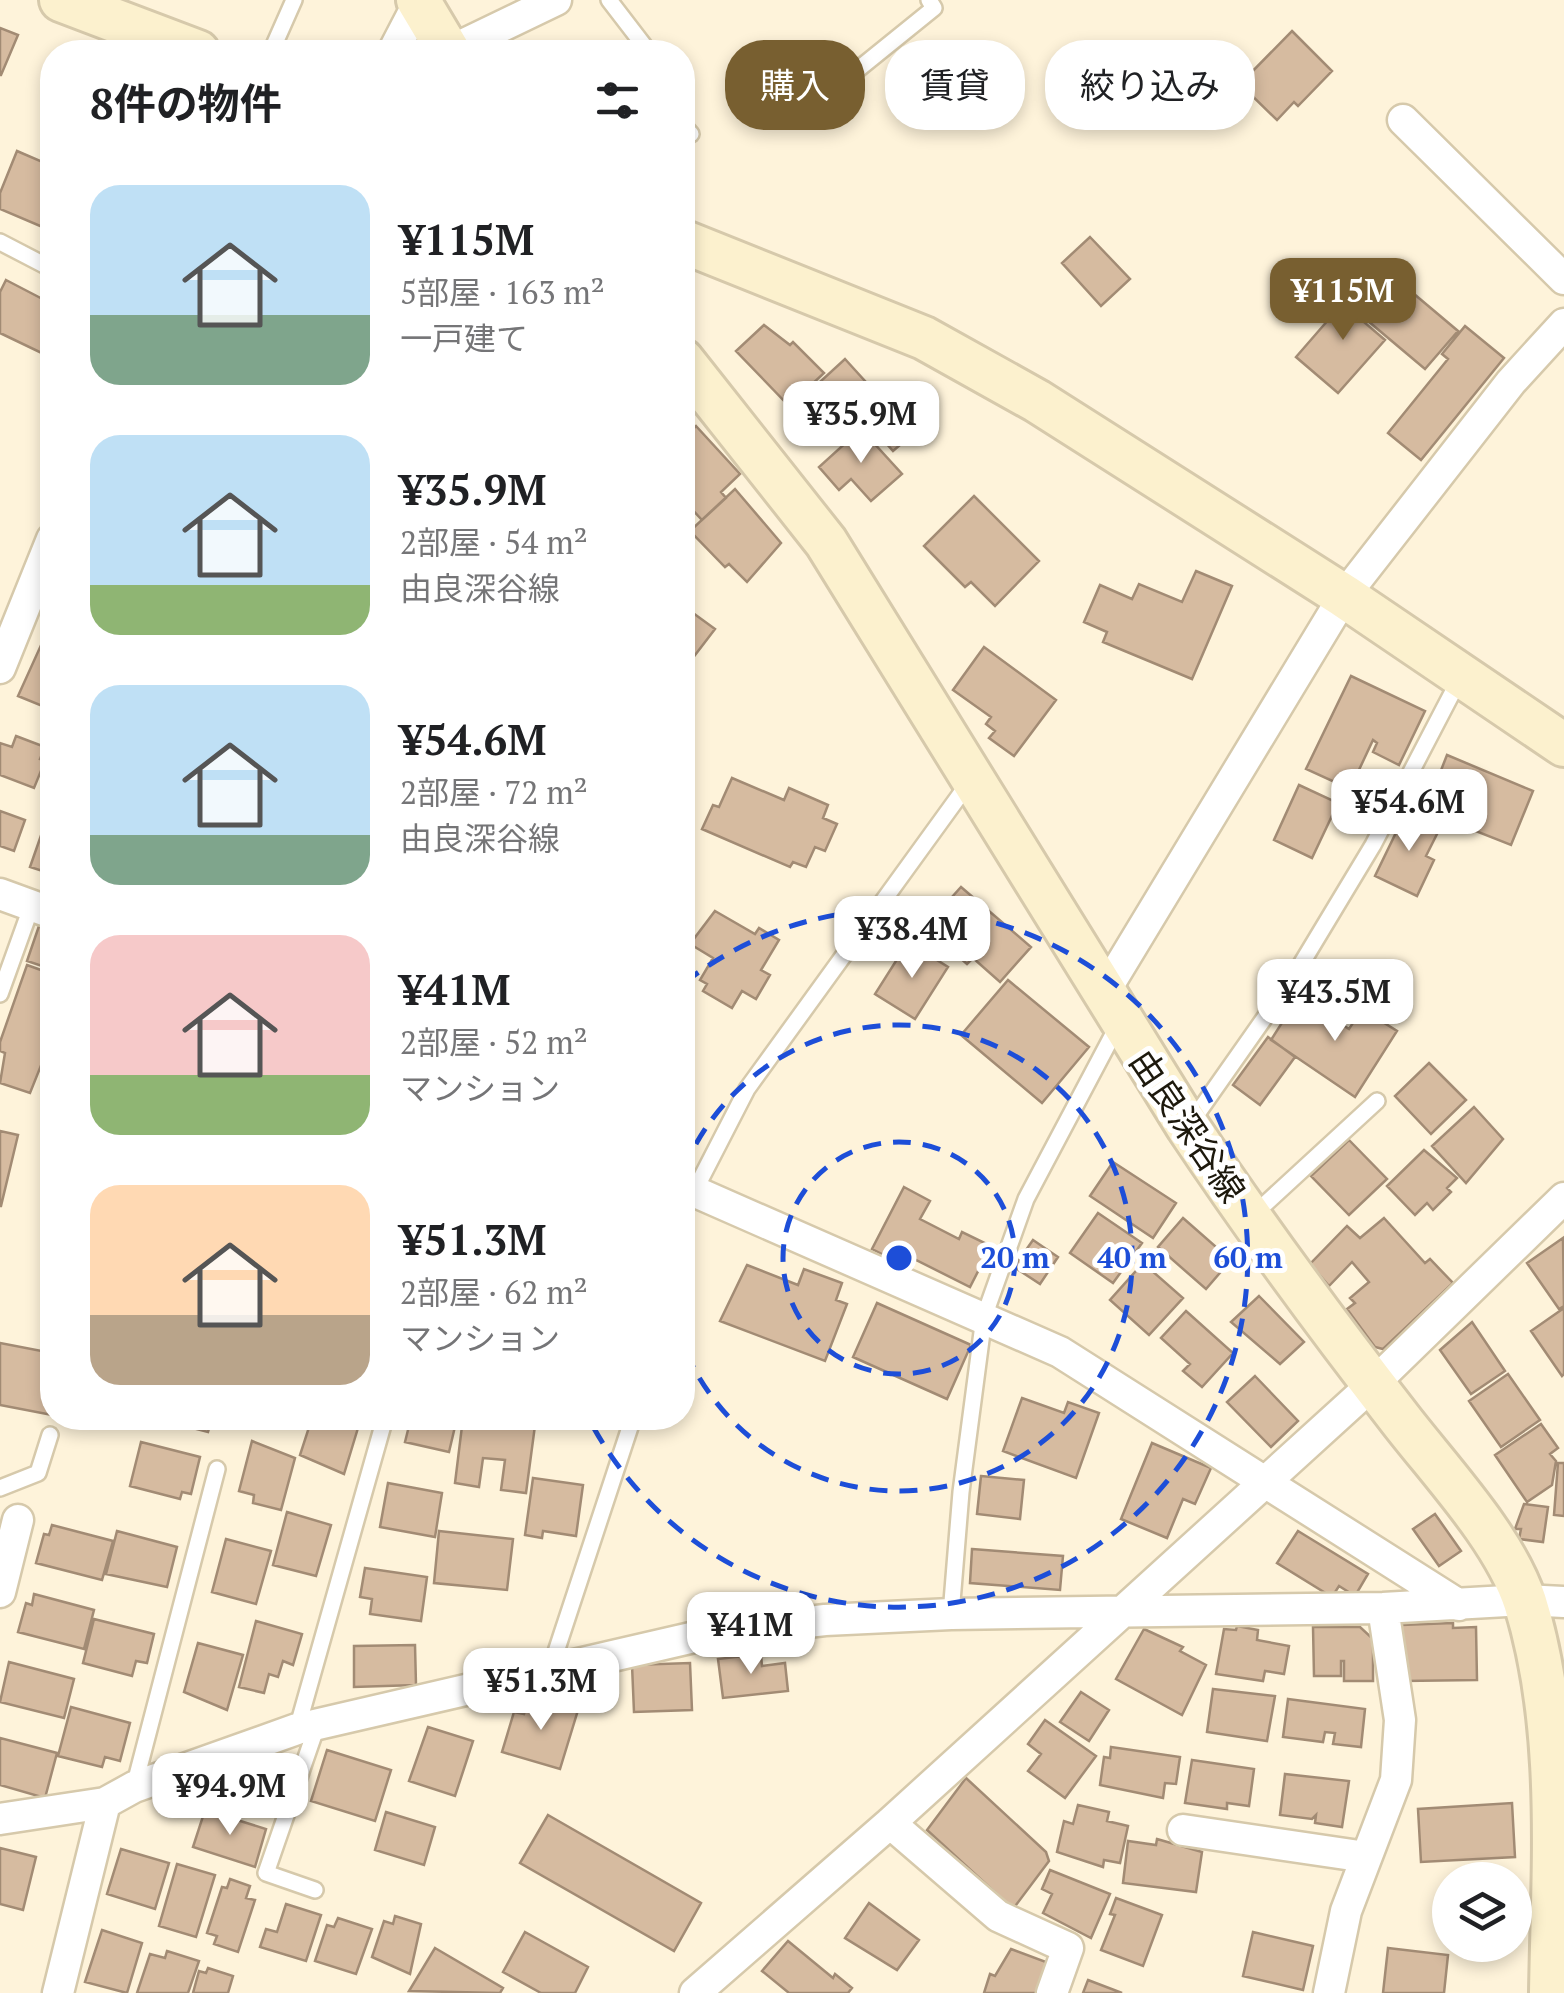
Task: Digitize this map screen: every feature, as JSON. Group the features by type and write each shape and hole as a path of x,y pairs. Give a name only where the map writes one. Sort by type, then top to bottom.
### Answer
{"main road":[{"path":"61,0 166,40"},
{"path":"419,1 441,40"},
{"path":"695,245 924,338 1037,401 1344,596 1564,745"},
{"name":"由良深谷線","path":"695,377 826,542 1111,1008 1249,1219 1488,1534 1544,1601 1544,1685 1554,1785 1551,1993"}],"street":[{"path":"473,40 556,0"},
{"path":"399,40 419,1"},
{"path":"1403,120 1564,279"},
{"path":"1111,1008 1344,596 1511,382 1564,324"},
{"path":"2,654 40,567"},
{"path":"0,894 40,908"},
{"path":"695,1192 1060,1352 1460,1605"},
{"path":"695,1993 890,1823 1373,1384 1564,1198"},
{"path":"0,1592 18,1520"},
{"path":"0,1819 105,1803 134,1786 307,1726 712,1633 825,1620 951,1614 1116,1614 1544,1601"},
{"path":"1329,1993 1346,1911 1396,1780 1400,1720 1383,1608"},
{"path":"58,1993 105,1803"},
{"path":"890,1823 998,1916 1068,1948 1052,1993"},
{"path":"1183,1830 1366,1857"}],"lane":[{"path":"276,40 294,0"},
{"path":"609,0 641,40"},
{"path":"865,64 934,8 930,0"},
{"path":"0,242 40,263"},
{"path":"1188,1127 1294,976 1373,846 1461,675"},
{"path":"695,1177 747,1089 971,780"},
{"path":"0,994 40,913"},
{"path":"951,1614 961,1492 984,1317 1026,1199 1111,1008"},
{"path":"1249,1219 1377,1101"},
{"path":"315,1890 266,1873 382,1430"},
{"path":"551,1667 629,1430"},
{"path":"0,1488 38,1473 50,1435"},
{"path":"134,1786 217,1469"}],"building":[{"path":"0,28 18,35 1,75 0,75"},
{"path":"1292,31 1332,71 1298,106 1294,102 1277,120 1255,99 1255,69"},
{"path":"17,151 40,161 40,226 0,209 0,193"},
{"path":"1090,237 1130,279 1101,306 1062,263"},
{"path":"6,280 40,298 40,352 0,333 0,292"},
{"path":"1401,283 1458,331 1425,369 1368,321"},
{"path":"1356,288 1379,308 1365,323 1385,340 1338,393 1296,357"},
{"path":"764,325 790,345 793,342 824,373 789,406 736,351"},
{"path":"1465,326 1504,358 1421,460 1388,433 1448,359 1442,354"},
{"path":"845,359 884,402 850,433 839,422 833,427 817,410 823,405 810,391"},
{"path":"909,392 935,415 893,451 872,427 885,415 882,411"},
{"path":"695,427 740,474 721,492 726,498 702,520 695,512"},
{"path":"861,429 902,474 871,501 851,479 839,490 819,467"},
{"path":"735,489 781,543 747,582 729,564 725,567 695,536 695,526"},
{"path":"974,496 1039,561 995,606 971,582 965,587 924,546"},
{"path":"1196,571 1232,586 1192,679 1103,642 1107,632 1084,622 1100,585 1132,599 1139,584 1182,602"},
{"path":"695,614 715,629 695,655"},
{"path":"40,647 40,705 18,696"},
{"path":"984,647 1056,700 1014,756 989,738 995,731 986,724 991,717 953,690"},
{"path":"1351,676 1425,711 1399,765 1373,752 1377,743 1373,740 1350,789 1306,769"},
{"path":"16,736 40,745 40,773 34,788 0,775 0,743 12,747"},
{"path":"1447,755 1533,791 1511,845 1425,811"},
{"path":"732,778 784,800 789,788 828,805 823,818 837,824 825,851 815,847 806,867 793,862 790,867 702,829 713,805 719,807"},
{"path":"1299,785 1338,803 1312,858 1274,840"},
{"path":"1407,810 1441,826 1426,856 1434,860 1417,896 1375,876"},
{"path":"0,811 25,820 14,851 0,846"},
{"path":"40,838 40,870 30,867"},
{"path":"961,887 1031,947 1000,982 973,958 967,964 925,927 940,904 943,907"},
{"path":"715,911 755,934 759,928 779,940 761,970 770,975 756,999 742,991 732,1008 703,991 707,984 700,980 713,958 695,947 695,937"},
{"path":"39,926 40,965 27,961"},
{"path":"908,942 948,967 915,1019 875,994"},
{"path":"27,965 40,970 40,1068 30,1093 0,1083 5,1053 0,1051"},
{"path":"1008,980 1089,1047 1042,1103 961,1035"},
{"path":"1299,996 1349,1029 1362,1009 1397,1031 1355,1097 1271,1040"},
{"path":"1268,1037 1295,1057 1260,1105 1233,1085"},
{"path":"1429,1063 1466,1100 1431,1134 1395,1096"},
{"path":"1474,1107 1503,1139 1466,1183 1432,1146"},
{"path":"0,1131 18,1135 1,1206 0,1206"},
{"path":"1349,1140 1387,1179 1349,1215 1311,1176"},
{"path":"1424,1150 1457,1178 1447,1188 1451,1192 1433,1210 1427,1203 1415,1215 1387,1186"},
{"path":"1113,1162 1176,1203 1153,1238 1090,1196"},
{"path":"904,1187 930,1201 920,1219 959,1239 962,1232 991,1246 970,1287 902,1253 898,1262 872,1249"},
{"path":"1098,1213 1142,1243 1113,1283 1070,1253"},
{"path":"1183,1218 1231,1260 1206,1289 1158,1247"},
{"path":"1384,1218 1425,1263 1430,1259 1453,1283 1383,1349 1375,1347 1347,1309 1355,1303 1350,1298 1369,1282 1352,1262 1329,1286 1310,1264 1347,1226 1360,1238"},
{"path":"1563,1238 1564,1306 1559,1309 1527,1263"},
{"path":"1033,1240 1058,1257 1040,1284 1014,1267"},
{"path":"1143,1263 1183,1298 1149,1335 1110,1300"},
{"path":"747,1265 798,1285 804,1269 842,1283 836,1300 847,1304 825,1361 720,1321"},
{"path":"1259,1296 1304,1342 1280,1364 1231,1322"},
{"path":"877,1303 971,1345 947,1399 853,1357"},
{"path":"1564,1308 1564,1374 1562,1376 1531,1331"},
{"path":"1186,1311 1233,1353 1202,1387 1183,1371 1190,1364 1161,1338"},
{"path":"1472,1322 1505,1371 1471,1394 1440,1350"},
{"path":"0,1343 40,1351 40,1413 0,1405"},
{"path":"1508,1374 1540,1420 1501,1447 1469,1401"},
{"path":"1255,1376 1298,1421 1271,1447 1227,1402"},
{"path":"1022,1398 1064,1413 1068,1402 1099,1413 1076,1478 1003,1451"},
{"path":"1541,1424 1558,1448 1550,1454 1556,1461 1552,1485 1527,1502 1495,1455"},
{"path":"308,1430 357,1430 344,1474 300,1455"},
{"path":"408,1430 454,1430 449,1452 405,1442"},
{"path":"462,1430 534,1430 526,1493 501,1490 505,1460 483,1458 479,1487 455,1483"},
{"path":"252,1441 295,1458 281,1510 253,1503 254,1495 239,1491"},
{"path":"141,1442 200,1457 191,1494 182,1492 180,1499 130,1486"},
{"path":"1152,1443 1211,1468 1195,1504 1183,1499 1167,1538 1121,1519"},
{"path":"1558,1463 1564,1463 1564,1516 1554,1515"},
{"path":"981,1476 1024,1480 1020,1519 977,1514"},
{"path":"533,1478 583,1485 576,1536 543,1531 542,1538 525,1535"},
{"path":"388,1483 442,1493 435,1537 380,1527"},
{"path":"1524,1504 1548,1507 1543,1542 1519,1539 1521,1529 1515,1529"},
{"path":"287,1512 331,1525 316,1576 273,1565"},
{"path":"1435,1514 1461,1551 1439,1566 1413,1529"},
{"path":"52,1525 113,1541 102,1580 36,1563 44,1534 49,1535"},
{"path":"117,1531 177,1547 167,1587 106,1574"},
{"path":"439,1531 513,1539 507,1590 434,1583"},
{"path":"1298,1531 1368,1574 1355,1596 1339,1586 1332,1597 1277,1563"},
{"path":"226,1539 271,1551 256,1604 212,1592"},
{"path":"972,1549 1063,1556 1060,1590 970,1583"},
{"path":"365,1568 427,1577 421,1621 370,1614 372,1599 360,1597"},
{"path":"34,1594 94,1610 84,1649 18,1632 26,1603 32,1605"},
{"path":"94,1619 154,1634 147,1663 136,1661 132,1676 83,1663"},
{"path":"256,1621 302,1634 293,1665 283,1661 278,1677 269,1674 264,1693 239,1687"},
{"path":"1453,1623 1453,1628 1476,1627 1477,1680 1403,1681 1401,1625"},
{"path":"1237,1626 1258,1630 1257,1640 1289,1646 1284,1674 1265,1671 1263,1681 1216,1674 1224,1629 1236,1630"},
{"path":"1313,1627 1360,1627 1373,1639 1373,1681 1344,1681 1344,1661 1341,1676 1314,1676"},
{"path":"1144,1629 1183,1647 1180,1651 1206,1665 1182,1715 1116,1679"},
{"path":"198,1643 243,1655 227,1710 184,1692"},
{"path":"415,1645 416,1685 354,1687 354,1646"},
{"path":"761,1654 762,1666 785,1663 788,1691 723,1698 718,1659"},
{"path":"9,1662 74,1679 64,1718 0,1702"},
{"path":"690,1663 692,1710 634,1712 632,1665"},
{"path":"1213,1689 1275,1696 1267,1741 1207,1732"},
{"path":"1081,1692 1109,1710 1089,1741 1060,1722"},
{"path":"529,1696 578,1710 560,1769 502,1752 514,1712 524,1714"},
{"path":"1288,1699 1365,1709 1361,1747 1333,1744 1335,1733 1325,1732 1323,1742 1283,1737"},
{"path":"71,1707 130,1723 120,1761 105,1757 102,1767 58,1756"},
{"path":"1045,1720 1096,1756 1065,1798 1028,1771 1041,1754 1028,1744"},
{"path":"428,1727 473,1741 455,1796 409,1781"},
{"path":"0,1738 57,1753 45,1798 0,1785"},
{"path":"1111,1747 1180,1757 1176,1784 1165,1783 1163,1798 1100,1785 1104,1757 1110,1758"},
{"path":"327,1750 391,1770 375,1821 311,1801"},
{"path":"1192,1760 1254,1769 1249,1806 1227,1803 1227,1809 1185,1803"},
{"path":"1285,1774 1349,1781 1342,1827 1315,1823 1316,1815 1312,1819 1280,1815"},
{"path":"966,1778 1046,1852 1049,1861 1013,1909 927,1830"},
{"path":"1512,1803 1515,1857 1421,1862 1418,1809"},
{"path":"1078,1805 1109,1812 1107,1821 1128,1826 1120,1863 1104,1860 1103,1867 1057,1852 1064,1821 1073,1824"},
{"path":"205,1810 266,1829 255,1867 193,1847"},
{"path":"386,1812 435,1827 424,1865 375,1850"},
{"path":"548,1815 701,1903 674,1951 520,1863"},
{"path":"1157,1839 1202,1852 1196,1892 1123,1883 1128,1841 1156,1845"},
{"path":"0,1848 36,1857 23,1910 0,1904"},
{"path":"121,1849 169,1863 155,1909 107,1894"},
{"path":"177,1864 215,1875 196,1937 159,1926"},
{"path":"1050,1870 1110,1894 1091,1938 1043,1913 1052,1894 1042,1889"},
{"path":"230,1879 250,1886 246,1898 255,1900 238,1952 214,1944 217,1936 207,1933 222,1887 227,1888"},
{"path":"1116,1898 1162,1915 1143,1966 1101,1950 1115,1915 1110,1914"},
{"path":"869,1903 919,1940 897,1970 845,1938"},
{"path":"286,1904 321,1915 306,1961 260,1947 266,1929 277,1932"},
{"path":"395,1916 421,1924 410,1974 372,1957 384,1921 393,1924"},
{"path":"338,1918 372,1929 356,1974 315,1961 327,1925 334,1927"},
{"path":"102,1930 142,1943 127,1993 85,1982"},
{"path":"525,1932 588,1967 575,1993 541,1993 503,1972"},
{"path":"1253,1932 1313,1946 1303,1990 1243,1976"},
{"path":"788,1941 833,1978 835,1974 852,1988 848,1993 789,1993 762,1971"},
{"path":"435,1948 503,1988 500,1993 409,1991"},
{"path":"1388,1948 1432,1953 1432,1962 1447,1962 1444,1993 1383,1993"},
{"path":"1011,1949 1046,1962 1040,1993 984,1993 990,1974 995,1976"},
{"path":"167,1951 199,1961 188,1993 137,1993 150,1954 165,1958"},
{"path":"208,1968 233,1976 228,1993 193,1993 199,1971 206,1973"},
{"path":"1088,1980 1122,1993 1083,1993"}]}
